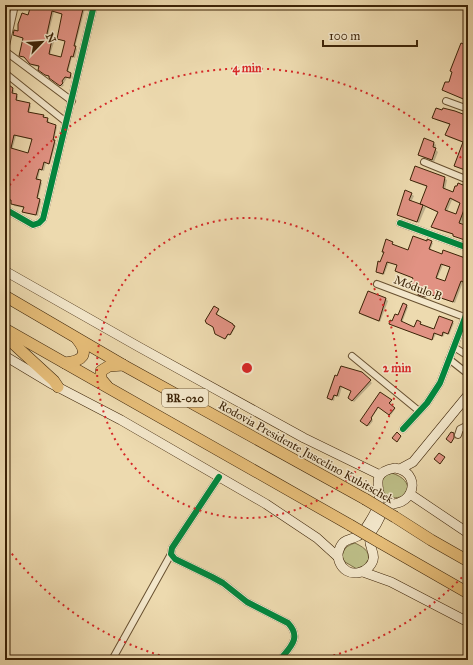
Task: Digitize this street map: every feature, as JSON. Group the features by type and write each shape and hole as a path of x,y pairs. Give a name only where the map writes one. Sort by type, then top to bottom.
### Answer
{"highway":[{"name":"Rodovia Presidente Juscelino Kubitschek","path":"5,296 123,365 365,499 468,561"},
{"name":"BR-020","path":"5,329 468,593"},
{"path":"5,336 54,381 58,387"},
{"path":"65,363 76,361 83,355 84,350 82,344 76,337"},
{"path":"108,387 101,379 101,371 109,366 123,365"}],"main road":[{"path":"5,271 304,438 380,475"},
{"path":"5,356 58,387 121,420 266,504 317,538 338,557"},
{"path":"468,395 413,462 400,469 389,469 380,475 377,485 380,498 379,505 363,531 358,536 350,538 342,543 338,552 338,557 342,567 347,571 352,573 363,572 391,582 468,622"},
{"path":"363,572 368,568 374,558 374,552 370,546 370,536 385,508 390,504 407,498 410,494 412,488 409,476 413,462"},
{"path":"400,469 409,476"},
{"path":"410,494 468,533"}],"street":[{"path":"16,5 6,39 5,51 72,101"},
{"path":"5,209 33,225 42,221 43,219 94,5"},
{"path":"5,72 66,122"},
{"path":"446,101 468,109"},
{"path":"424,162 468,180"},
{"path":"400,223 468,248"},
{"name":"Módulo B","path":"377,284 467,318"},
{"path":"403,429 440,383 467,318 468,310"},
{"path":"454,347 468,356"},
{"path":"352,356 419,411"},
{"path":"450,359 468,374"},
{"path":"458,435 460,429 468,425"},
{"path":"112,660 172,548 219,477"},
{"path":"170,554 175,559 223,583 236,595 247,602 288,623 292,627 294,639 280,660"}],"green space":[{"path":"392,473 399,476 406,483 408,493 404,496 396,498 389,496 380,486 383,476"},
{"path":"355,543 365,549 368,554 368,565 357,569 345,562 342,558 343,552 346,548"}],"building":[{"path":"31,5 84,5 74,46 76,46 73,57 71,56 67,71 71,73 70,78 65,77 60,86 49,78 49,76 38,70 39,66 30,64 24,57 19,56 23,38 13,35 14,30 18,31 18,24 22,13 28,15","holes":["52,11 62,14 57,39 65,41 61,57 49,54 52,39 46,38"]},
{"path":"461,43 468,46 468,101 442,90 445,82 449,82 452,72 450,71"},
{"path":"5,82 13,88 12,93 17,94 16,100 30,103 28,112 44,115 43,117 48,118 47,122 56,125 53,140 55,140 49,164 44,162 42,170 39,169 36,179 41,180 37,198 40,199 36,215 22,212 24,207 11,204 11,200 5,199","holes":["14,135 32,139 28,153 11,148"]},
{"path":"436,108 455,111 468,116 468,147 466,152 468,152 468,171 454,166 463,142 445,135 450,124 432,118"},
{"path":"424,138 434,142 433,147 436,148 432,160 418,155"},
{"path":"415,166 445,177 443,188 453,192 458,183 468,187 468,208 465,207 459,223 468,226 468,241 453,236 453,234 431,227 438,212 423,205 417,222 397,215 405,190 412,193 409,200 420,204 427,186 410,180","holes":["450,198 460,203 456,214 445,210"]},
{"path":"413,236 427,241 427,239 432,241 429,249 442,254 443,250 468,259 468,284 461,281 453,302 426,293 425,297 418,295 419,291 409,288 413,278 395,271 397,265 387,262 383,274 376,272 378,261 380,262 384,252 382,252 386,239 393,242 392,244 408,250","holes":["441,264 450,267 445,281 436,278"]},
{"path":"368,291 386,298 379,321 359,313"},
{"path":"403,303 407,305 401,321 414,327 417,320 421,322 420,324 434,329 439,316 453,321 448,334 443,332 442,336 434,333 432,340 389,324 390,320 392,321 395,314 398,315"},
{"path":"214,306 219,309 216,314 235,326 230,335 228,334 225,339 215,334 213,327 205,321"},
{"path":"341,366 362,372 371,380 352,401 348,398 351,391 340,386 337,396 334,395 332,400 327,398 335,375 337,376"},
{"path":"380,392 392,400 389,403 395,408 389,415 378,407 367,426 360,421"},
{"path":"397,432 401,436 397,442 392,438"},
{"path":"451,432 454,433 454,438 451,443 446,439"},
{"path":"439,453 445,457 440,464 434,459"}],"cycle path":[{"path":"5,209 33,225 39,223 43,219 94,5"},
{"path":"400,223 468,248"},
{"path":"403,429 427,403 440,383 468,310"},
{"path":"219,477 172,548 171,554 175,559 223,583 247,602 288,623 292,628 294,638 291,647 280,660"}]}
